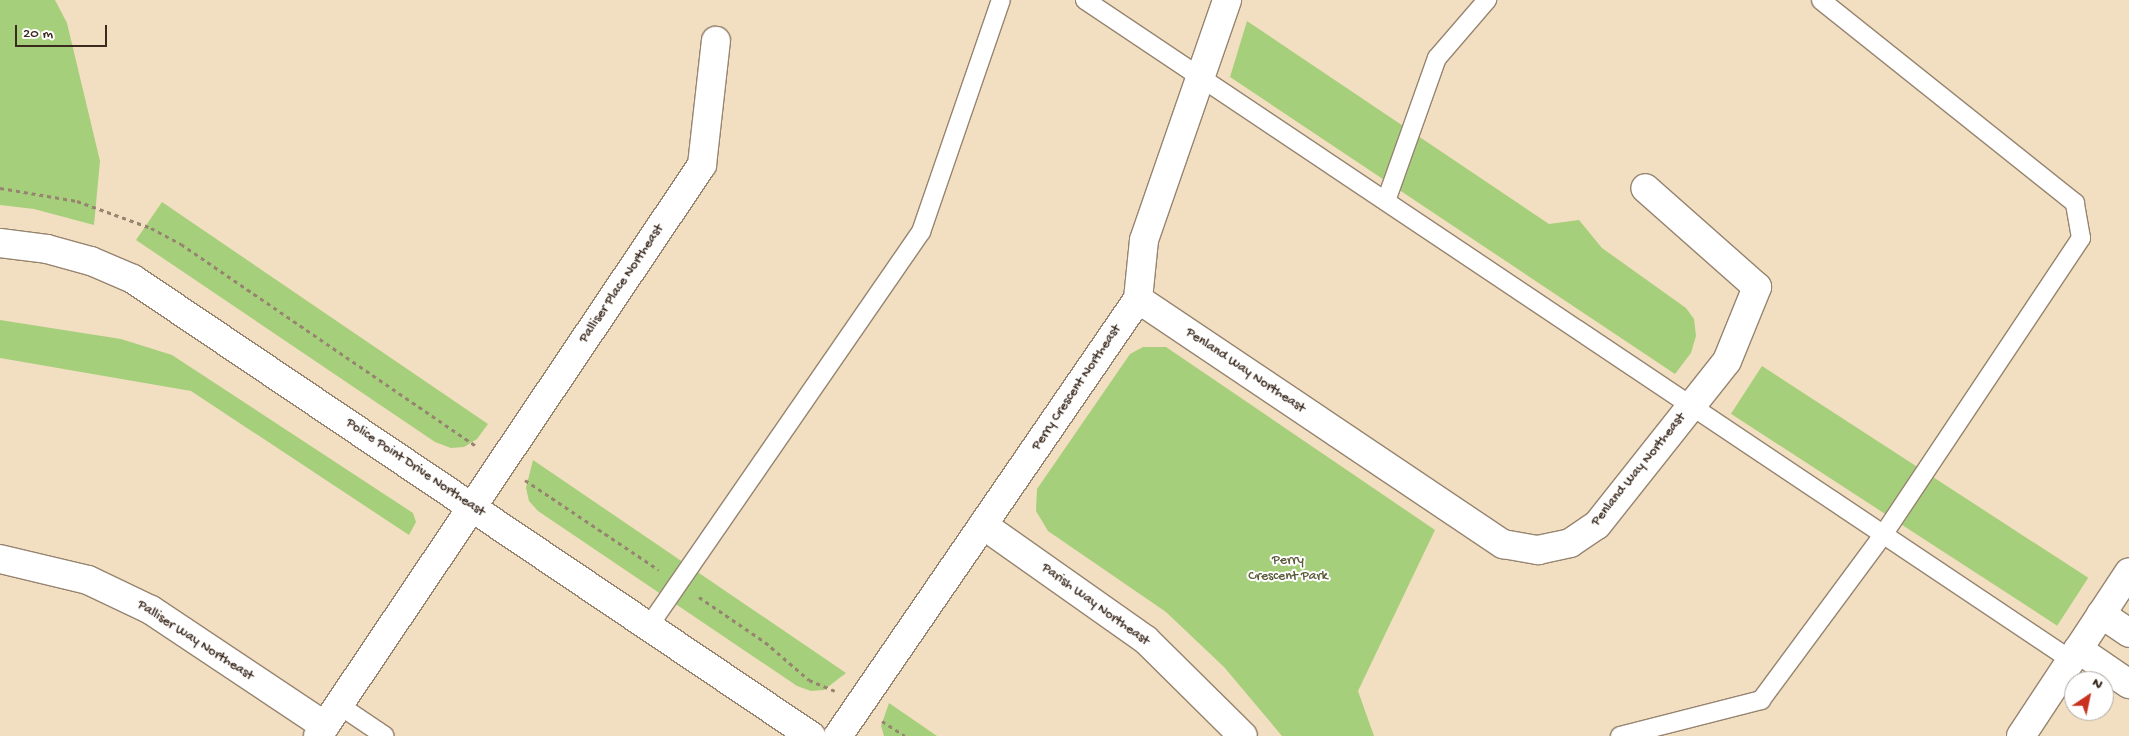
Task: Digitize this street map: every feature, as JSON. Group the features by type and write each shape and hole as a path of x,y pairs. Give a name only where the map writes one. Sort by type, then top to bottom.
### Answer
{"street":[{"name":"Perry Crescent Northeast","path":"838,736 1138,299 1144,240 1227,0"},
{"name":"Palliser Place Northeast","path":"473,506 702,165 716,42"},
{"name":"Penland Way Northeast","path":"1138,299 1503,544 1538,550 1570,543 1597,526 1728,362 1757,287 1645,188"},
{"name":"Police Point Drive Northeast","path":"0,243 47,249 91,261 133,279 473,506 812,736"},
{"path":"327,722 473,506"},
{"name":"Parish Way Northeast","path":"983,525 1146,640 1243,736"},
{"name":"Palliser Way Northeast","path":"0,559 88,580 151,610 327,722"},
{"path":"2021,736 2129,572"},
{"path":"2101,614 2129,633"},
{"path":"2075,655 2129,684"}],"lane":[{"path":"649,626 922,232 1001,0"},
{"path":"1084,0 1883,535 2075,655"},
{"path":"1386,201 1437,58 1487,0"},
{"path":"1620,736 1762,700 1883,535 2081,238 2075,203 1821,0"},
{"path":"327,722 385,736"}],"path":[{"path":"0,188 77,201 158,232 765,642 809,680 859,705 905,736"}],"green space":[{"path":"0,0 55,0 67,23 100,161 94,225 34,209 0,205"},
{"path":"1247,21 1549,224 1579,220 1602,248 1686,308 1694,319 1696,336 1691,353 1675,374 1230,77"},
{"path":"162,202 488,424 477,439 464,447 451,448 435,442 136,240"},
{"path":"0,320 121,339 172,355 413,513 416,522 409,535 191,391 0,358"},
{"name":"Perry Crescent Park","path":"1143,347 1166,347 1435,530 1358,691 1374,736 1282,736 1224,667 1166,612 1048,531 1036,511 1037,489 1130,354"},
{"path":"1762,366 2088,578 2057,626 1731,414"},
{"path":"533,460 846,673 824,690 811,691 797,686 538,511 529,501 526,488"},
{"path":"889,703 937,736 884,736 881,726"}]}
